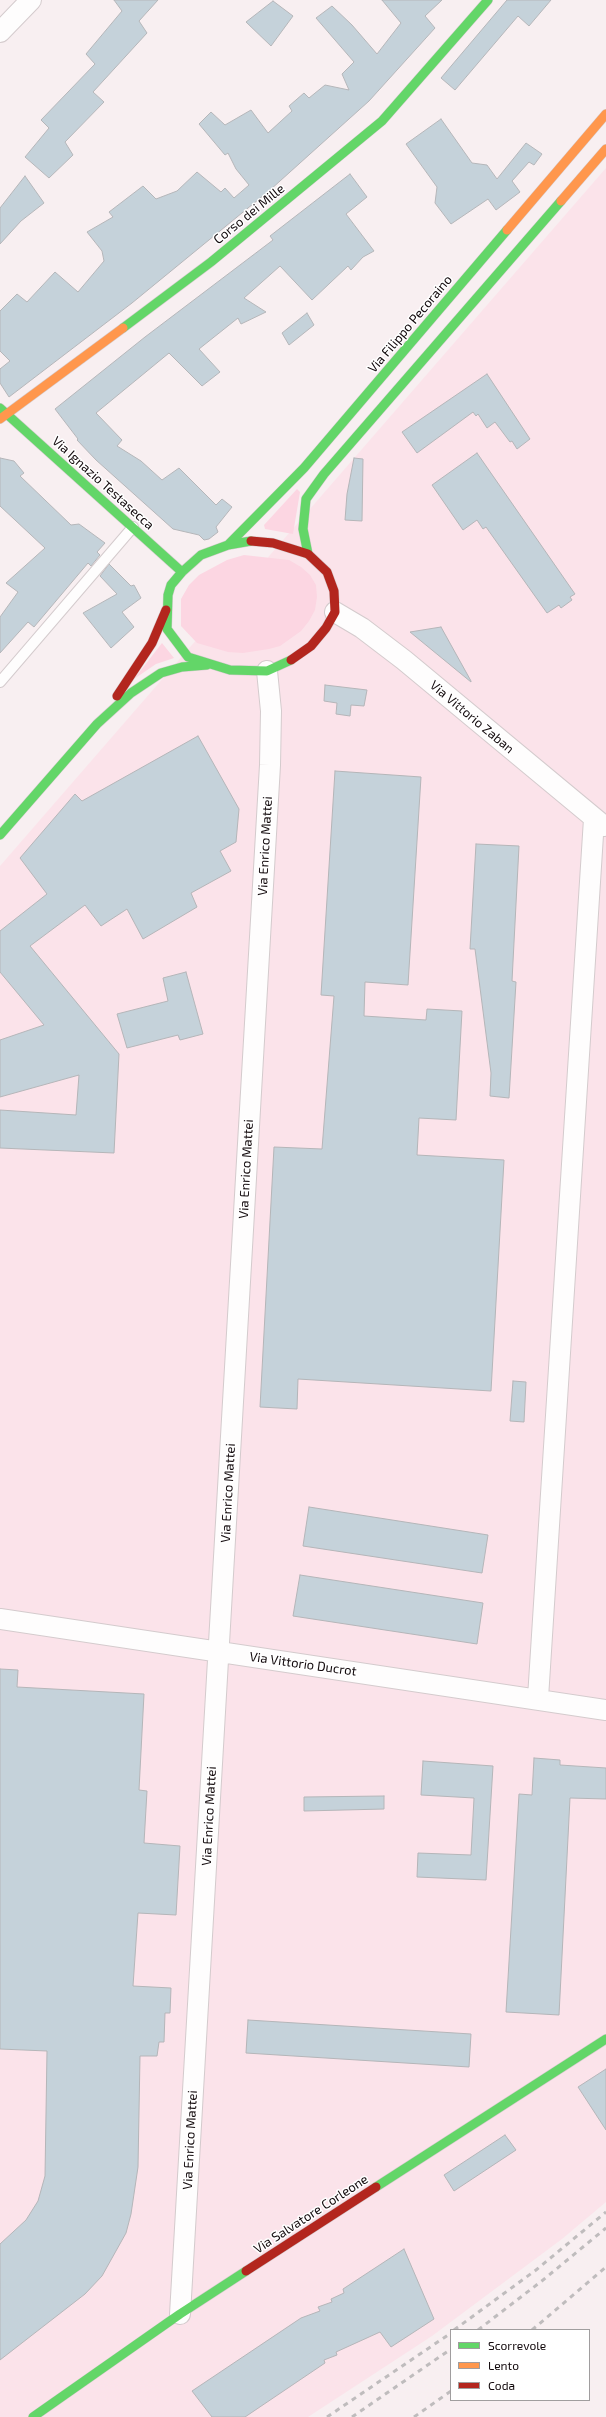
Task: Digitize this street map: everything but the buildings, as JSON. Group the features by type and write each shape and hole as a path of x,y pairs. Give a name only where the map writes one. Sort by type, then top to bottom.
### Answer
{"street":[{"path":"0,32 31,0"},
{"name":"Corso dei Mille","path":"2,414 211,262 382,121 488,0"},
{"name":"Via Filippo Pecoraino","path":"228,545 304,468 606,114"},
{"path":"308,554 302,529 306,499 324,474 606,149"},
{"name":"Via Ignazio Testasecca","path":"2,414 133,527 182,572"},
{"path":"97,724 131,693 161,673 182,667 207,666 230,670 267,671 298,656 311,646 326,628 335,612 334,591 327,572 308,554 274,543 251,541 228,545 201,555 182,572 171,585 168,595 167,629 188,657 207,666"},
{"path":"0,835 97,724 136,670 152,643 167,609"},
{"name":"Via Vittorio Zaban","path":"335,612 362,628 404,660 600,823"},
{"name":"Via Enrico Mattei","path":"180,2314 270,765 271,711 267,671"},
{"path":"538,1698 600,823"},
{"name":"Via Vittorio Ducrot","path":"0,1619 538,1698 606,1710"},
{"name":"Via Salvatore Corleone","path":"33,2417 180,2314 606,2039"}],"lane":[{"path":"0,682 133,527"}],"shaded area":[{"path":"606,168 606,2202 562,2239 432,2336 308,2417 0,2417 0,866"},
{"path":"297,489 300,492 293,534 265,529 264,525"},
{"path":"244,555 289,560 301,567 310,575 316,585 317,597 315,610 301,631 280,646 243,653 228,652 197,643 181,626 181,599 189,585 199,575 227,560"},
{"path":"162,643 174,658 156,664 134,679"}],"railway":[{"path":"455,2329 536,2270 606,2212"},
{"path":"479,2329 543,2280 606,2228"},
{"path":"533,2329 606,2267"},
{"path":"327,2417 450,2334"},
{"path":"352,2417 450,2350"},
{"path":"414,2417 450,2392"}],"traffic: fast":[{"path":"123,328 211,262 382,121 488,0"},
{"path":"308,554 303,529 306,499 324,474 561,201"},
{"path":"228,545 304,468 507,230"},
{"path":"0,408 182,572"},
{"path":"251,541 228,545 201,555 182,572 171,585 168,595 167,629 188,657 230,670 267,671 291,660"},
{"path":"0,835 97,724 131,693 161,673 182,667 207,665"},
{"path":"376,2187 606,2039"},
{"path":"33,2417 180,2314 246,2271"}],"traffic: slow":[{"path":"507,230 606,114"},
{"path":"561,201 606,149"},
{"path":"0,419 123,328"}],"traffic: jam":[{"path":"251,541 273,543 308,554 327,572 334,591 335,612 326,628 311,646 291,660"},
{"path":"117,696 152,643 166,610"},
{"path":"246,2271 376,2187"}]}
